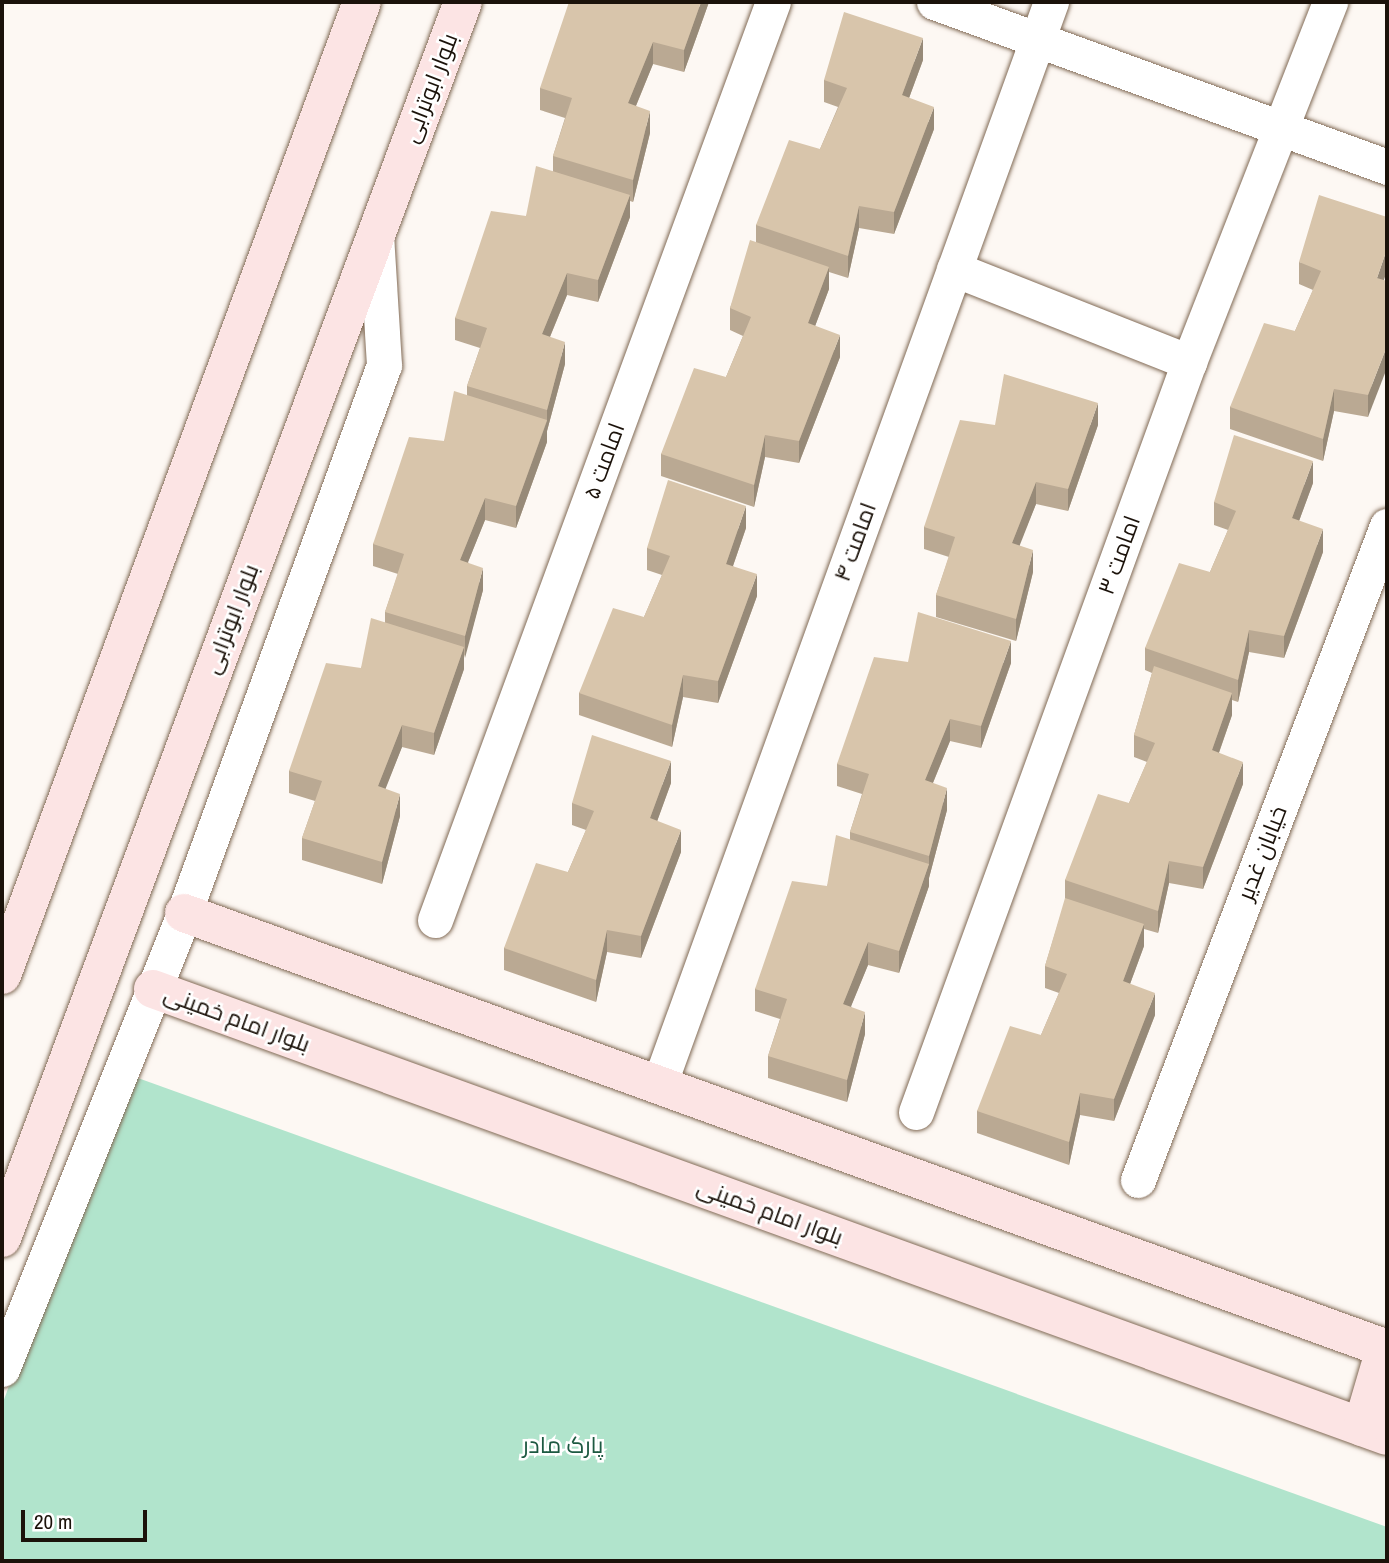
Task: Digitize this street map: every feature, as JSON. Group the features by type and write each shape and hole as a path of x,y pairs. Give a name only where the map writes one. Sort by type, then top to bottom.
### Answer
{"street":[{"path":"2,975 362,2"},
{"name":"بلوار ابوترابی","path":"2,1238 463,2"},
{"name":"امامت ۵","path":"435,920 773,2"},
{"path":"934,2 1387,167"},
{"name":"امامت ۴","path":"660,1082 1051,2"},
{"name":"امامت ۳","path":"916,1112 1189,362 1330,2"},
{"path":"2,1369 184,913 384,365 376,232"},
{"path":"954,269 1189,362"},
{"name":"خیابان غدیر","path":"1138,1180 1387,526"},
{"path":"184,913 660,1082 1386,1349 1375,1431"},
{"name":"بلوار امام خمینی","path":"153,989 1375,1431"}],"green space":[{"name":"پارک مادر","path":"124,1073 1387,1527 1387,1561 2,1561 2,1405"}],"building":[{"path":"569,2 701,2 684,50 653,42 628,103 650,111 633,180 553,156 572,98 540,88"},
{"path":"844,12 923,38 902,95 934,107 894,212 859,206 848,256 756,225 789,140 820,149 847,88 824,80"},
{"path":"536,166 630,195 598,280 567,273 542,334 565,342 547,410 467,386 487,328 455,318 491,211 526,216"},
{"path":"1319,195 1387,217 1387,249 1377,278 1387,281 1387,346 1368,395 1334,389 1323,439 1230,407 1264,323 1295,331 1321,271 1299,262"},
{"path":"750,240 829,267 808,323 840,335 799,441 765,435 754,485 661,454 694,368 726,377 751,317 730,308"},
{"path":"1004,374 1098,403 1068,489 1036,482 1012,543 1033,550 1016,619 936,595 955,537 924,527 960,420 995,425"},
{"path":"454,391 547,420 516,506 485,498 460,560 483,568 465,636 385,612 404,554 373,544 409,437 444,441"},
{"path":"1234,435 1313,461 1292,518 1323,529 1284,636 1249,630 1238,680 1145,648 1179,563 1210,572 1236,511 1214,502"},
{"path":"668,480 746,506 726,564 757,574 718,681 683,675 672,725 579,693 613,608 644,617 670,556 647,548"},
{"path":"918,612 1011,641 981,726 950,719 925,780 947,788 929,856 850,832 869,774 837,764 874,657 908,662"},
{"path":"371,618 464,647 434,733 402,725 378,786 400,794 382,862 302,838 322,781 289,771 326,663 361,668"},
{"path":"1154,666 1232,693 1212,750 1243,762 1203,867 1169,861 1158,911 1065,880 1098,794 1129,803 1155,743 1134,735"},
{"path":"592,735 671,761 650,818 681,830 641,936 607,930 596,980 504,948 536,863 568,872 594,811 572,803"},
{"path":"836,835 929,864 899,951 868,942 843,1004 865,1012 847,1080 768,1056 787,999 755,989 792,881 827,886"},
{"path":"1065,898 1144,924 1123,981 1155,993 1114,1099 1080,1093 1069,1142 977,1111 1010,1026 1041,1035 1067,974 1045,966"}]}
